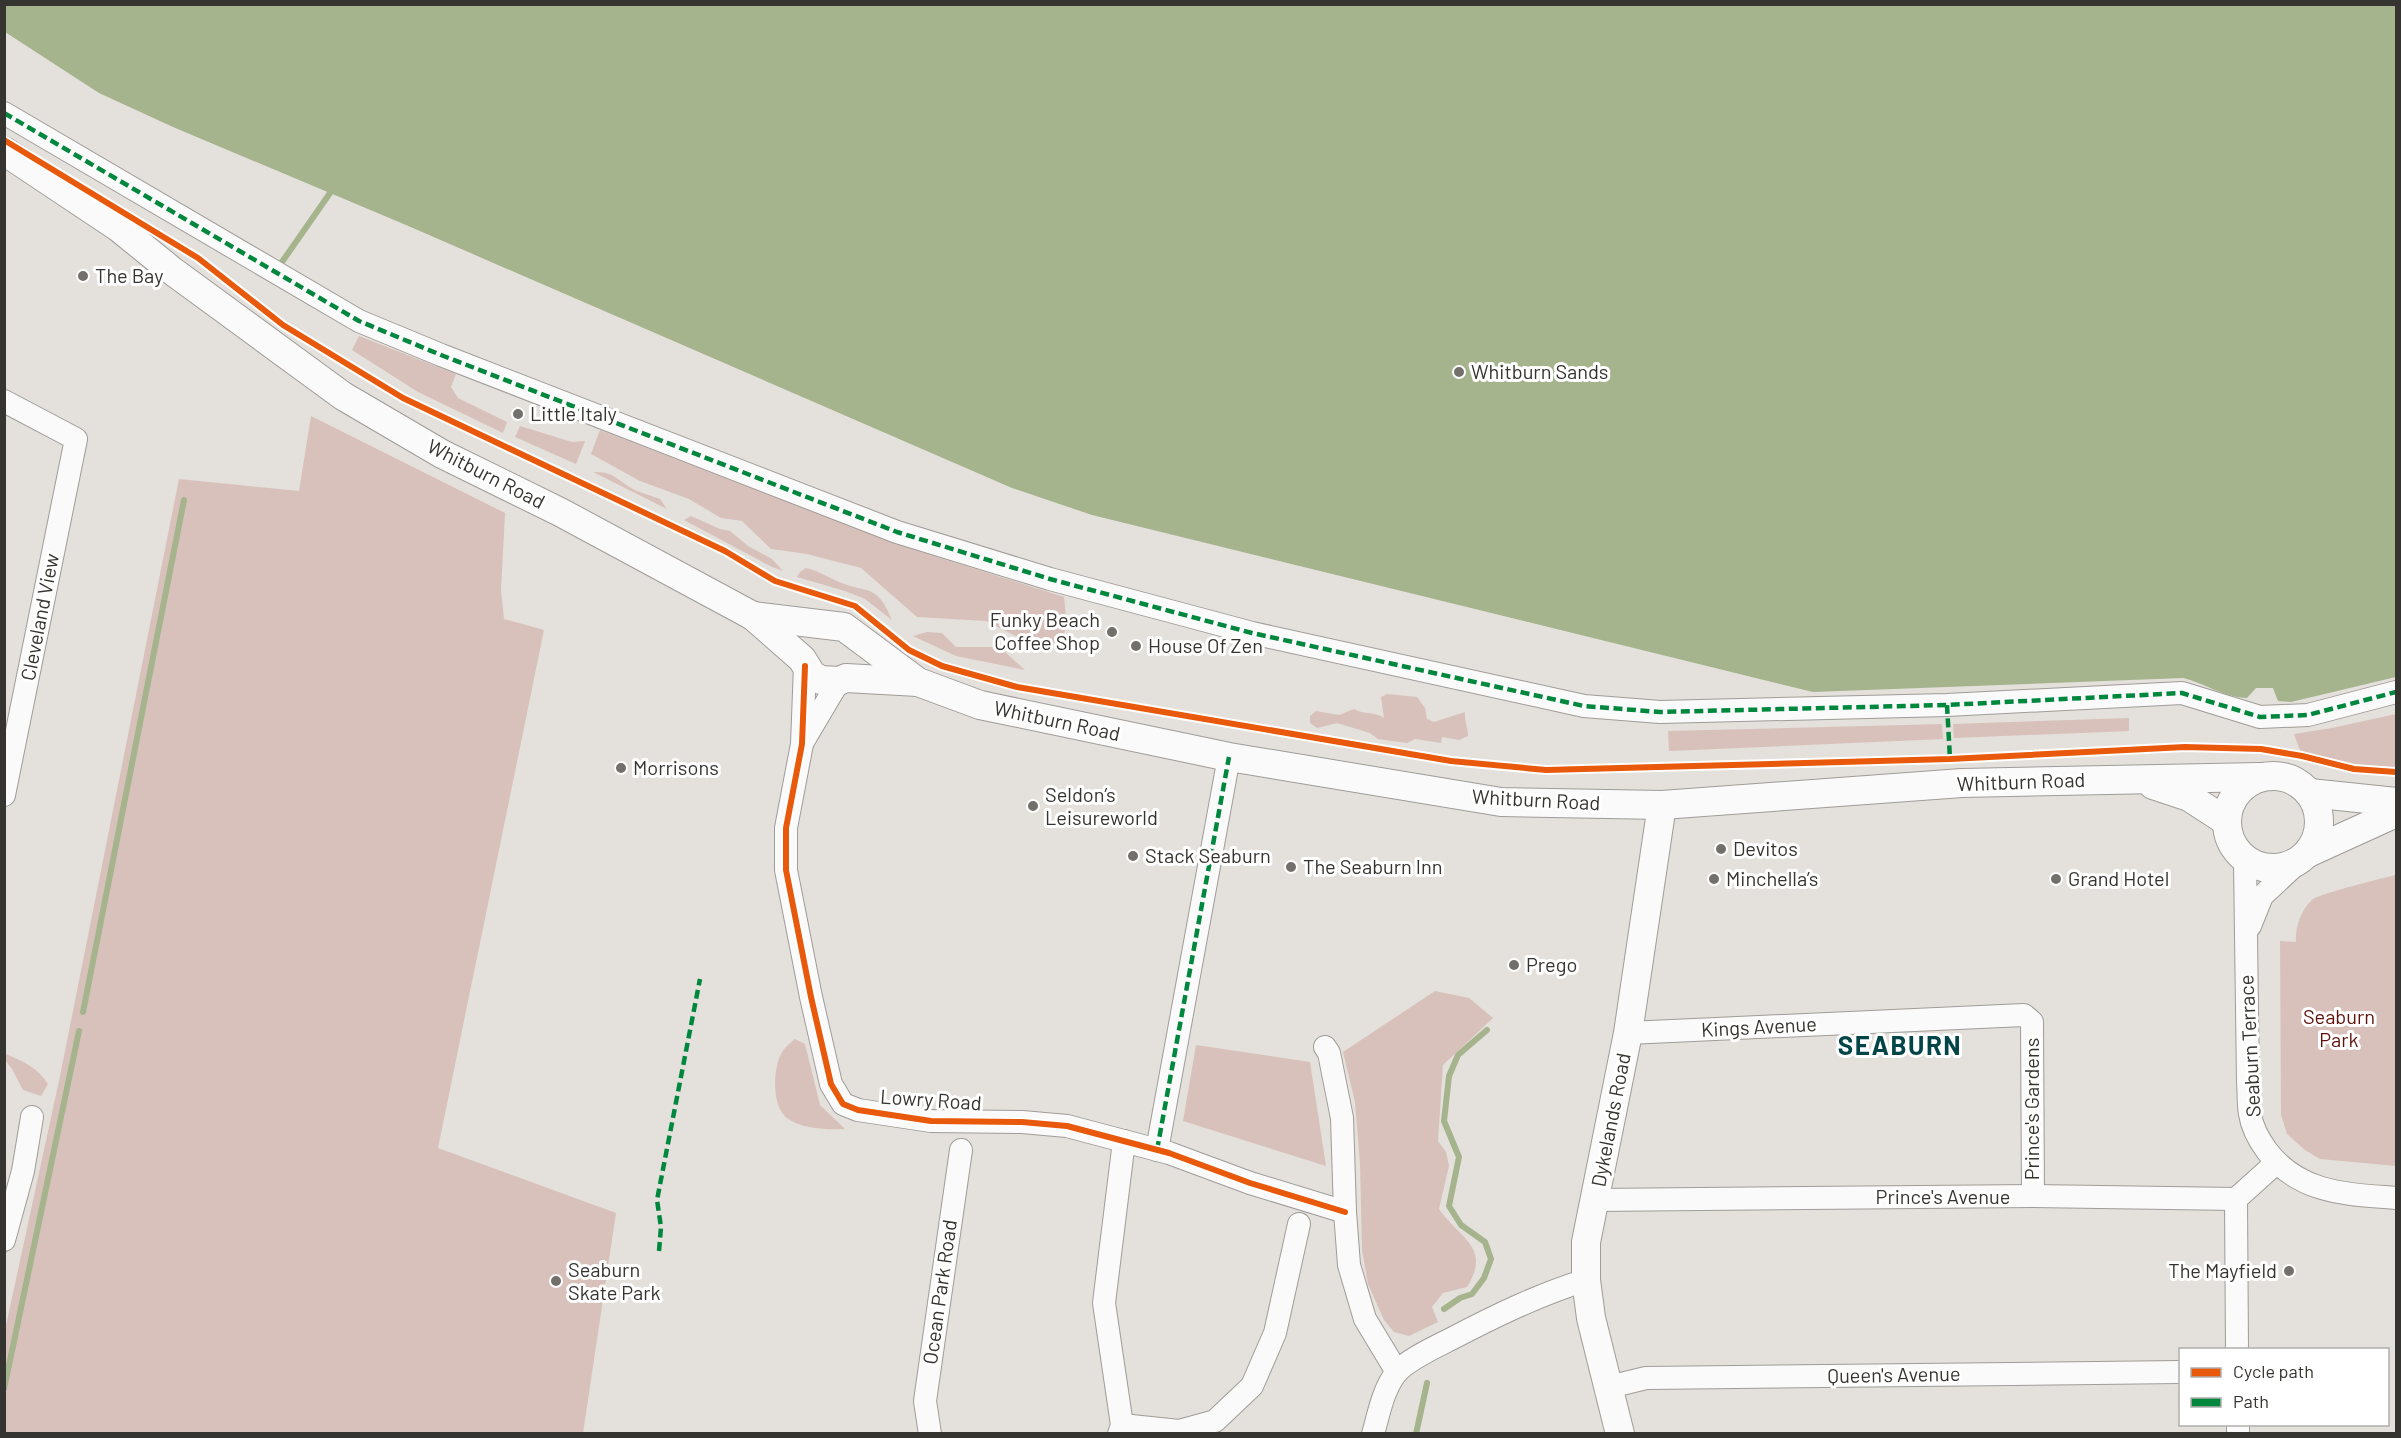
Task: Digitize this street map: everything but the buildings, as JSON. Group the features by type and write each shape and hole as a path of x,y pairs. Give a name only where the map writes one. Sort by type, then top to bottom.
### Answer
{"main road":[{"name":"Whitburn Road","path":"4,151 118,227 230,314 343,396 442,454 560,512 753,616"},
{"path":"753,616 842,629 918,682"},
{"path":"753,616 803,662 812,675 821,680 918,682"},
{"path":"803,662 804,642 814,629 842,629 859,646 859,659 852,672 842,679"},
{"name":"Whitburn Road","path":"918,682 980,705 1229,757 1501,802 1662,805 1962,783 2259,777"},
{"path":"2308,854 2319,830 2318,811 2310,793 2295,780 2279,776 2259,777 2242,786 2230,802 2226,821 2229,838 2237,853 2245,860 2266,869 2289,866 2308,854 2397,813"},
{"name":"Whitburn Road","path":"2130,778 2188,797 2226,821"},
{"path":"2310,793 2397,802"},
{"name":"Dykelands Road","path":"1620,1434 1590,1318 1586,1280 1586,1242 1628,1033 1662,805"}],"street":[{"path":"4,113 359,321 897,532 1050,579 1252,633 1584,706 1660,712 1947,705 2182,693 2260,717 2308,715 2397,692"},
{"name":"Cleveland View","path":"4,401 76,439 4,795"},
{"name":"Lowry Road","path":"803,662 802,744 786,828 786,870 810,997 831,1084 843,1104 858,1110 931,1121 1022,1122 1067,1126 1157,1150 1277,1192 1345,1212"},
{"name":"Lowry Road","path":"802,744 842,679"},
{"path":"1157,1150 1229,757"},
{"name":"Seaburn Terrace","path":"2246,936 2262,896 2308,854"},
{"name":"Seaburn Terrace","path":"2245,860 2250,1115 2258,1139 2285,1170"},
{"name":"Kings Avenue","path":"1628,1033 2024,1015 2032,1022"},
{"name":"Prince's Gardens","path":"2032,1022 2032,1196"},
{"path":"1325,1047 1329,1053 1342,1118 1349,1265 1365,1319 1397,1372"},
{"path":"4,1240 23,1171 32,1117"},
{"path":"1124,1141 1104,1304 1120,1429 1179,1431 1206,1424 1215,1421 1252,1386 1275,1333 1299,1224"},
{"name":"Ocean Park Road","path":"930,1434 925,1401 961,1150"},
{"path":"2237,1348 2236,1199 2285,1170 2321,1189 2397,1198"},
{"name":"Prince's Avenue","path":"1595,1200 2032,1196 2236,1199"},
{"path":"1373,1434 1382,1402 1397,1372 1426,1352 1506,1310 1586,1280"},
{"name":"Queen's Avenue","path":"1609,1387 1646,1378 2179,1372"}],"green space":[{"path":"359,336 456,374 451,387 458,398 507,422 503,433 418,392 352,350"},
{"path":"311,416 505,513 501,590 504,619 544,630 438,1148 616,1213 583,1433 5,1433 5,1330 60,1076 179,479 299,491"},
{"path":"520,426 572,442 585,441 576,464 515,437"},
{"path":"600,430 906,547 1064,597 1067,626 1060,643 1043,650 986,621 917,617 861,568 807,554 771,549 742,521 721,518 689,499 640,481 591,454"},
{"path":"593,472 612,475 637,491 660,499 667,509"},
{"path":"691,516 730,531 748,546 772,559 783,571 684,520"},
{"path":"806,568 875,594 881,599 892,620 865,599 797,577"},
{"path":"927,632 942,633 956,647 994,647 1005,652 1025,670 956,656 913,636"},
{"path":"1387,694 1417,697 1425,708 1427,719 1434,722 1465,712 1468,736 1459,740 1442,737 1441,743 1415,739 1407,743 1378,739 1370,733 1337,723 1317,728 1310,723 1310,716 1316,711 1339,715 1354,709 1384,718 1381,697"},
{"path":"2396,714 2396,772 2354,769 2302,756 2294,734 2332,728"},
{"path":"2129,718 2129,731 1954,738 1953,724"},
{"path":"1942,724 1943,739 1669,751 1668,731"},
{"name":"Seaburn Park","path":"2396,875 2396,1166 2320,1159 2305,1150 2287,1134 2281,1115 2280,941 2296,942 2300,919 2305,909 2317,897"},
{"path":"1435,991 1469,998 1493,1018 1443,1065 1438,1141 1446,1152 1449,1166 1439,1209 1470,1244 1476,1262 1474,1273 1467,1287 1443,1293 1432,1307 1438,1322 1409,1336 1394,1332 1384,1320 1368,1284 1362,1250 1360,1163 1355,1102 1343,1052"},
{"path":"795,1039 805,1044 820,1105 845,1129 807,1127 793,1122 782,1113 776,1097 776,1071 781,1053"},
{"path":"1196,1045 1310,1062 1326,1166 1183,1121"},
{"path":"6,1054 30,1066 44,1078 48,1084 41,1096 23,1090 5,1060"}],"shaded area":[{"name":"Whitburn Sands","path":"4,5 2396,5 2396,677 2291,702 2278,701 2273,688 2256,688 2247,698 2223,693 2183,678 1813,692 1092,515 1012,488 406,225 173,127 99,93 5,32"}],"waterway":[{"path":"282,262 330,193"},
{"path":"83,1012 184,500"},
{"path":"1444,1309 1460,1298 1472,1294 1484,1278 1491,1259 1485,1242 1461,1225 1449,1206 1459,1157 1444,1121 1449,1076 1458,1055 1487,1030"},
{"path":"4,1389 79,1031"},
{"path":"1416,1434 1427,1383"}],"marked path":[{"path":"4,113 359,321 897,532 1050,579 1252,633 1584,706 1660,712 1947,705 2182,693 2260,717 2308,715 2396,692"},
{"path":"1947,705 1950,759"},
{"path":"1157,1150 1229,757"},
{"path":"659,1251 661,1227 657,1200 700,979"}],"cycle path":[{"path":"4,140 198,258 283,325 403,398 725,551 775,581 855,606 909,650 942,666 1017,687 1451,761 1546,770 1950,759 2185,747 2261,749 2354,769 2396,772"},
{"path":"805,666 802,744 786,828 786,870 831,1084 843,1104 858,1110 931,1121 1022,1122 1067,1126 1169,1153 1250,1183 1345,1212"}],"place":[{"name":"The Bay","path":"83,276"},
{"name":"Whitburn Sands","path":"1459,372"},
{"name":"Little Italy","path":"518,414"},
{"name":"Funky Beach Coffee Shop","path":"1112,632"},
{"name":"House Of Zen","path":"1136,646"},
{"name":"Morrisons","path":"621,768"},
{"name":"Seldon’s Leisureworld","path":"1033,806"},
{"name":"Devitos","path":"1721,849"},
{"name":"Stack Seaburn","path":"1133,856"},
{"name":"The Seaburn Inn","path":"1291,867"},
{"name":"Minchella’s","path":"1714,879"},
{"name":"Grand Hotel","path":"2056,879"},
{"name":"Prego","path":"1514,965"},
{"name":"The Mayfield","path":"2289,1271"},
{"name":"Seaburn Skate Park","path":"556,1281"}],"district":[{"name":"SEABURN","path":"1900,1046"}]}
